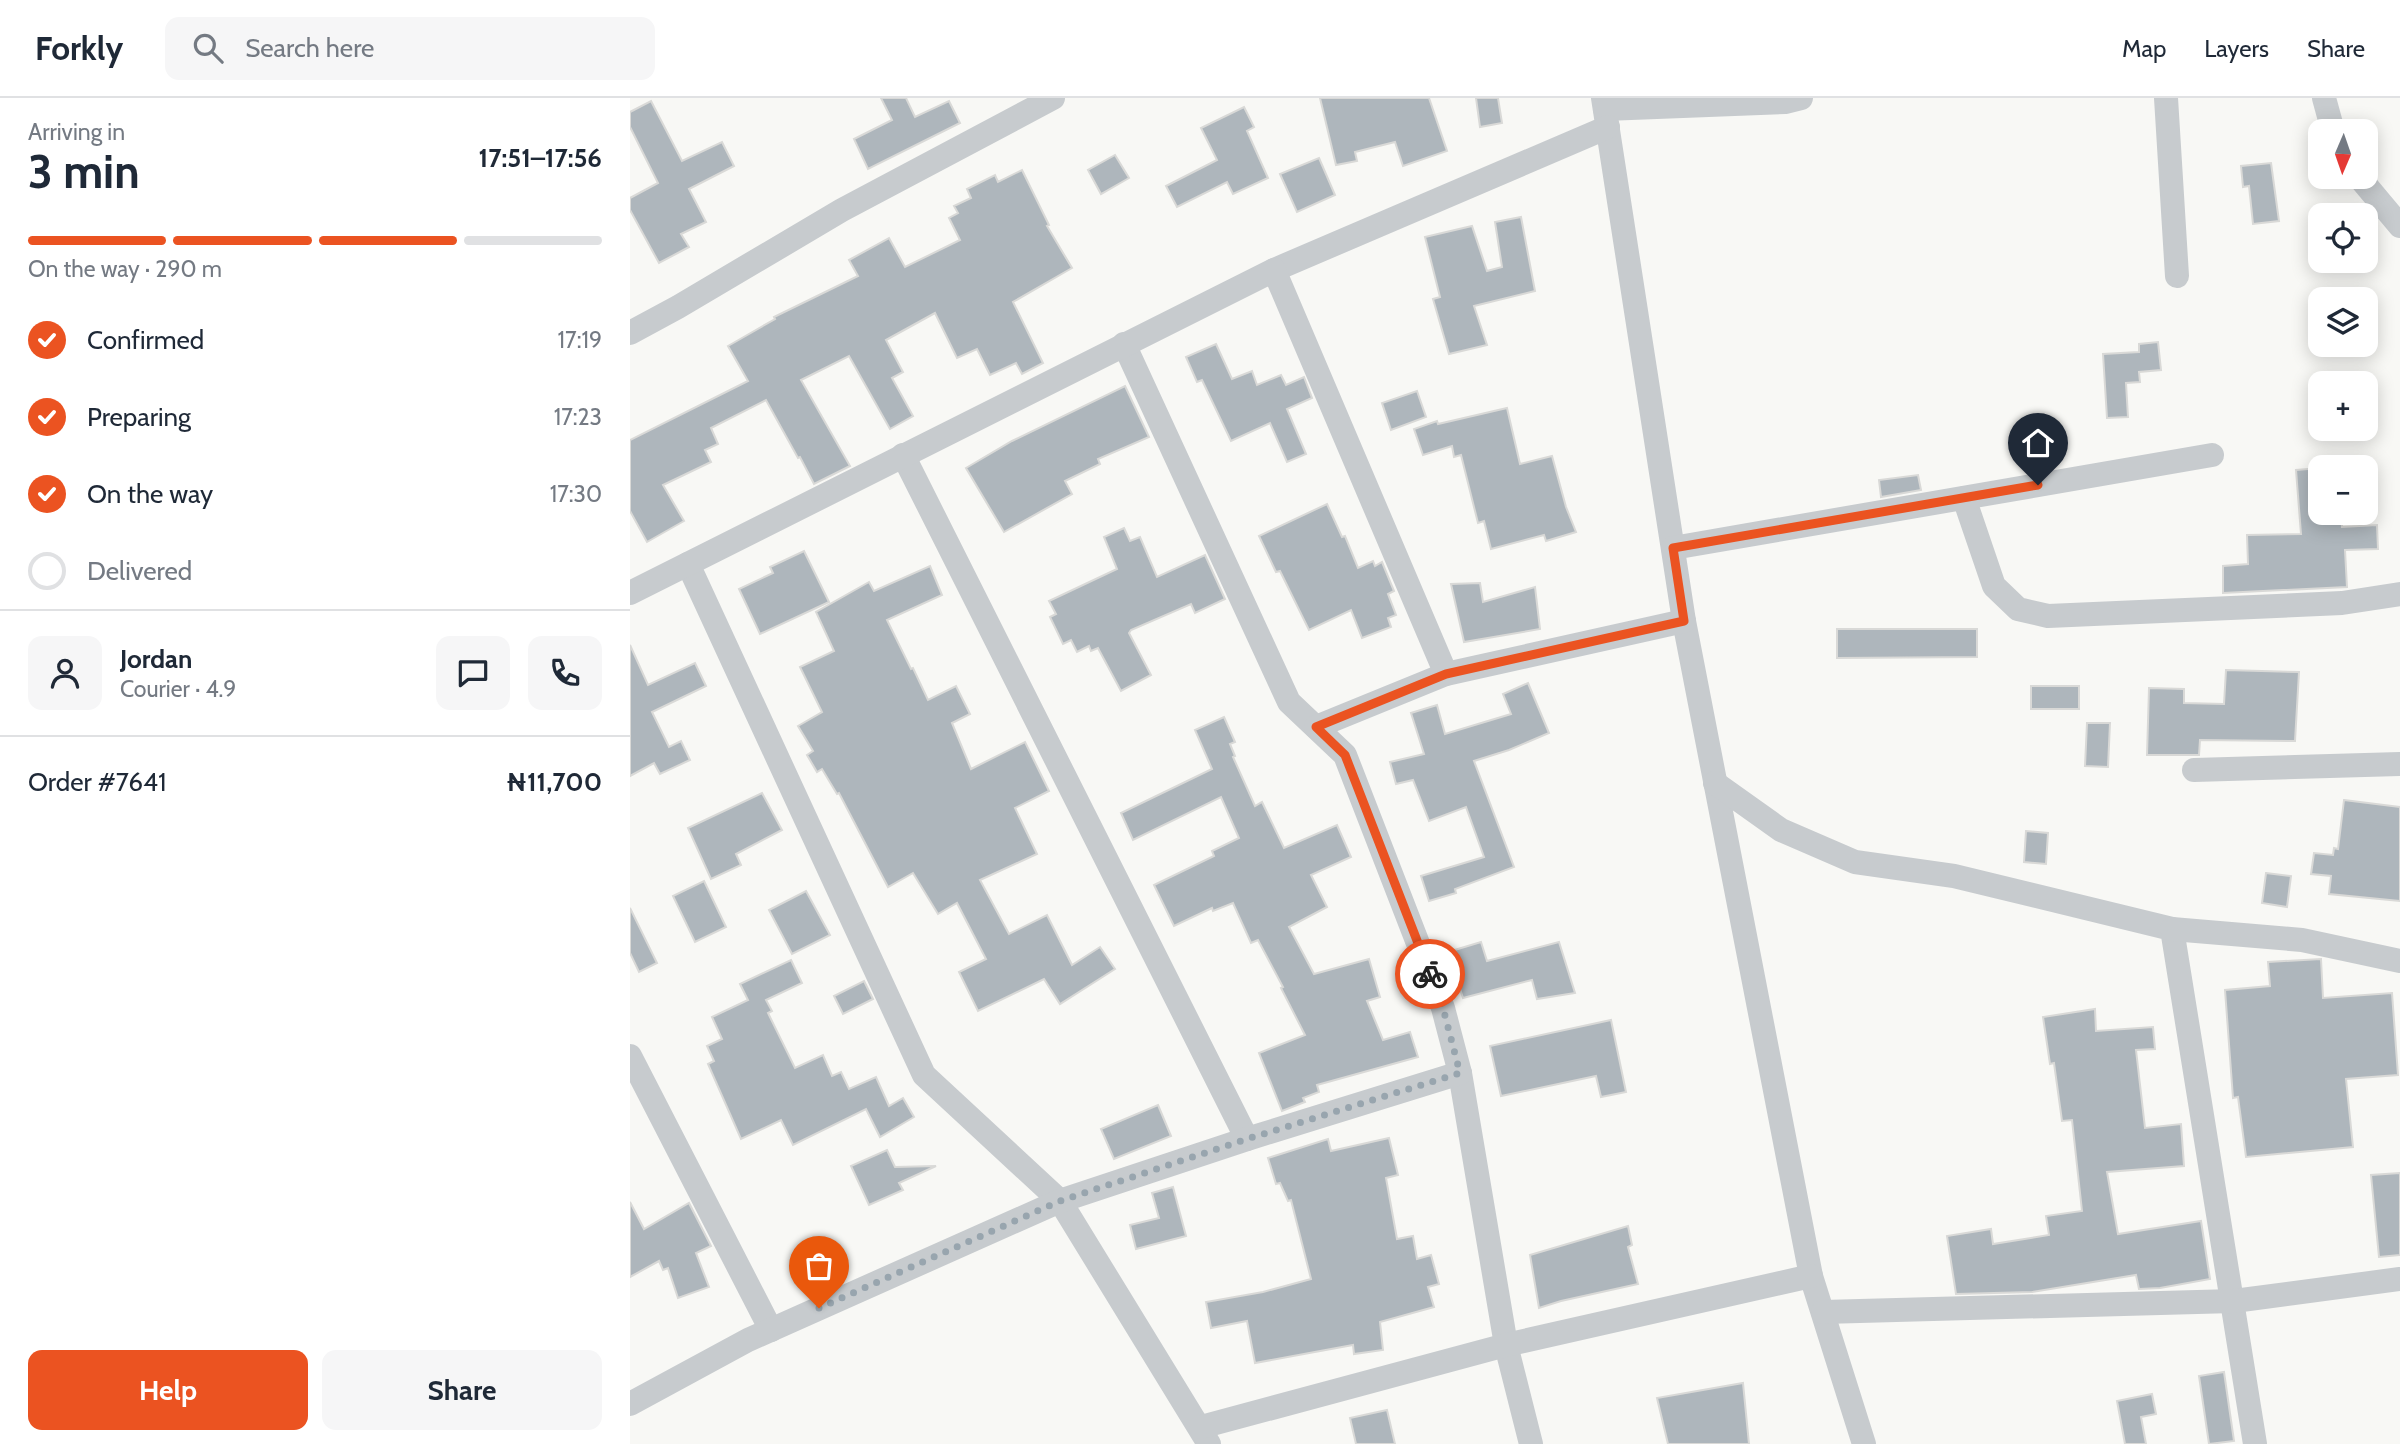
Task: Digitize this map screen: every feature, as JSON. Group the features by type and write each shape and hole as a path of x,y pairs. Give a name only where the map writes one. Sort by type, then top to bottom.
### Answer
{"street":[{"path":"630,333 842,210 1053,98"},
{"path":"630,593 1124,344 1605,111 1785,102 1801,98"},
{"path":"2166,98 2177,276"},
{"path":"2324,98 2330,119"},
{"path":"1605,111 1684,621 1715,783 1811,1276 1864,1444"},
{"path":"2370,189 2400,226"},
{"path":"1274,270 1446,674"},
{"path":"1124,344 1289,702 1345,755 1443,1008 1460,1073 1506,1345 1531,1444"},
{"path":"903,455 1247,1139"},
{"path":"1673,548 2212,455"},
{"path":"1964,498 1994,586 2018,609 2048,616 2342,603 2400,594"},
{"path":"688,564 924,1075 1060,1201 1205,1435 1506,1345 1811,1276"},
{"path":"1316,727 1446,674 1684,621"},
{"path":"2194,769 2400,764"},
{"path":"1715,783 1781,830 1855,862 1954,876 2172,929 2302,940 2400,961"},
{"path":"2172,929 2255,1444"},
{"path":"630,1056 638,1090 771,1330"},
{"path":"630,1404 771,1330 1060,1201 1460,1073"},
{"path":"1822,1311 2234,1301 2400,1279"}],"building":[{"path":"881,98 906,98 915,117 949,101 960,123 868,169 854,139 892,120"},
{"path":"1320,98 1429,98 1447,151 1403,166 1395,142 1355,152 1357,161 1336,165"},
{"path":"1476,98 1498,98 1502,123 1480,127"},
{"path":"651,101 682,161 722,142 734,166 689,189 706,222 681,234 689,247 659,263 630,210 630,198 658,183 630,127 630,112"},
{"path":"1244,107 1254,127 1247,131 1268,178 1233,194 1227,182 1177,207 1166,186 1217,160 1201,128"},
{"path":"1115,155 1129,178 1101,194 1088,170"},
{"path":"1319,158 1335,195 1297,212 1280,174"},
{"path":"2271,163 2279,221 2253,224 2249,186 2243,187 2241,166"},
{"path":"1022,170 1049,225 1047,226 1072,268 1013,302 1043,363 1022,374 1016,363 990,375 977,349 957,358 935,313 886,340 903,372 892,378 913,416 890,429 849,356 801,380 850,466 814,484 766,400 711,428 718,444 705,450 711,462 663,485 684,521 647,542 630,511 630,440 748,381 728,346 775,319 774,317 858,276 849,260 889,238 905,267 960,240 949,218 958,213 954,206 971,198 967,189 995,175 998,182"},
{"path":"1521,217 1535,291 1474,306 1487,345 1449,354 1433,299 1440,297 1425,237 1472,226 1487,271 1502,267 1495,222"},
{"path":"2158,342 2161,370 2139,372 2140,382 2126,383 2128,417 2107,418 2103,354 2139,352 2139,344"},
{"path":"1216,344 1232,379 1252,371 1257,385 1281,375 1286,385 1304,377 1312,398 1287,409 1306,454 1287,462 1270,423 1231,441 1202,380 1197,382 1186,357"},
{"path":"1125,386 1149,437 1098,459 1100,464 1065,481 1072,494 1004,532 966,468 1012,441"},
{"path":"1417,391 1426,417 1391,430 1382,403"},
{"path":"1507,408 1520,464 1552,456 1576,532 1546,541 1544,535 1491,549 1484,521 1478,523 1461,455 1454,457 1452,446 1423,455 1414,429 1437,421 1438,424"},
{"path":"2308,469 2308,525 2377,525 2378,549 2345,550 2347,587 2223,593 2223,566 2248,564 2247,535 2301,534 2296,470"},
{"path":"1918,475 1921,490 1881,497 1879,480"},
{"path":"1327,504 1342,537 1345,536 1358,568 1373,561 1375,566 1382,562 1394,591 1388,594 1396,615 1388,618 1391,627 1362,638 1351,610 1309,630 1280,571 1276,572 1259,536"},
{"path":"1124,528 1130,541 1140,537 1157,577 1205,555 1225,599 1195,613 1191,604 1131,630 1129,633 1151,675 1121,691 1098,648 1091,651 1089,646 1077,652 1071,640 1063,644 1050,617 1056,614 1049,601 1117,569 1104,537"},
{"path":"804,551 829,602 760,634 739,589 773,573 770,567"},
{"path":"930,566 942,595 887,620 911,669 913,668 928,700 956,686 970,714 952,723 971,769 1025,742 1049,791 1015,808 1037,854 980,880 1009,934 1047,915 1072,965 1100,947 1115,969 1060,1004 1044,979 978,1011 959,972 986,959 957,903 938,914 913,873 888,887 839,793 837,794 822,769 817,772 807,755 813,751 798,726 822,712 800,667 834,651 816,612 869,582 874,591"},
{"path":"1480,583 1483,602 1535,587 1540,629 1464,642 1451,584"},
{"path":"1837,629 1977,629 1977,657 1837,658"},
{"path":"630,645 648,685 695,663 706,686 652,712 669,747 681,741 690,760 660,774 654,763 630,776"},
{"path":"2226,670 2299,672 2295,741 2200,740 2199,755 2147,755 2149,688 2184,689 2184,703 2224,704"},
{"path":"1528,683 1549,733 1474,761 1514,867 1455,889 1456,893 1429,901 1421,876 1484,857 1466,807 1429,821 1413,780 1396,784 1390,762 1424,754 1411,713 1437,705 1445,734 1511,714 1503,694"},
{"path":"2031,686 2079,686 2079,709 2031,709"},
{"path":"1224,717 1235,742 1230,744 1235,756 1233,757 1255,806 1262,802 1284,848 1337,825 1351,857 1311,875 1327,907 1289,927 1314,974 1369,959 1380,997 1367,1001 1383,1040 1410,1032 1418,1057 1317,1085 1319,1092 1303,1098 1305,1102 1282,1111 1259,1053 1305,1035 1258,940 1251,943 1233,903 1213,911 1212,908 1174,926 1154,885 1214,856 1212,851 1239,838 1221,797 1133,840 1121,813 1212,769 1195,730"},
{"path":"2087,723 2110,723 2108,767 2085,766"},
{"path":"762,793 782,830 736,854 741,865 711,879 688,828"},
{"path":"2344,800 2400,807 2400,901 2329,894 2331,876 2311,874 2314,853 2333,855 2334,848 2338,849"},
{"path":"2026,831 2048,833 2046,864 2024,862"},
{"path":"2266,873 2291,876 2287,907 2262,903"},
{"path":"704,881 726,927 695,942 673,896"},
{"path":"806,891 830,935 792,954 769,910"},
{"path":"630,908 657,963 639,972 630,953"},
{"path":"1481,942 1487,961 1559,942 1575,993 1537,999 1532,980 1463,998 1448,952"},
{"path":"2321,959 2323,998 2392,993 2398,1075 2346,1079 2353,1147 2246,1157 2238,1097 2233,1098 2225,990 2270,986 2268,962"},
{"path":"791,960 802,983 766,1000 772,1011 768,1013 795,1068 823,1055 832,1076 841,1072 849,1089 876,1077 889,1106 903,1098 914,1117 880,1137 866,1109 793,1145 781,1120 741,1139 708,1064 714,1061 707,1046 722,1039 712,1017 748,1000 740,984"},
{"path":"864,981 873,999 843,1014 834,996"},
{"path":"2095,1009 2096,1031 2153,1027 2155,1049 2136,1050 2145,1128 2181,1124 2184,1166 2107,1172 2118,1234 2201,1221 2210,1279 2139,1289 2136,1275 2032,1292 1956,1294 1947,1236 1991,1229 1993,1244 2049,1235 2046,1216 2082,1211 2072,1120 2062,1121 2054,1063 2050,1064 2043,1017"},
{"path":"1611,1020 1626,1092 1601,1097 1596,1076 1501,1096 1490,1046"},
{"path":"1158,1105 1171,1136 1114,1159 1101,1129"},
{"path":"1389,1138 1398,1175 1386,1178 1397,1239 1413,1236 1417,1259 1431,1255 1439,1284 1428,1287 1434,1307 1380,1322 1383,1350 1354,1354 1353,1345 1255,1363 1247,1321 1211,1328 1206,1302 1263,1292 1311,1279 1291,1200 1288,1201 1280,1183 1276,1184 1268,1158 1328,1139 1331,1151"},
{"path":"887,1150 895,1167 936,1166 899,1183 903,1190 869,1205 851,1166"},
{"path":"2400,1173 2400,1255 2379,1257 2371,1175"},
{"path":"1173,1187 1186,1236 1136,1249 1130,1225 1159,1218 1152,1193"},
{"path":"630,1202 644,1229 689,1203 711,1246 696,1253 709,1287 678,1298 668,1268 663,1270 659,1261 630,1277"},
{"path":"1628,1226 1632,1245 1628,1247 1638,1284 1539,1308 1530,1255"},
{"path":"2224,1372 2234,1441 2209,1444 2199,1376"},
{"path":"1743,1383 1749,1444 1668,1444 1657,1398"},
{"path":"2152,1394 2156,1414 2141,1417 2146,1444 2125,1444 2117,1401"},
{"path":"1387,1410 1395,1444 1356,1444 1350,1418"}],"way so far":[{"path":"819,1308 1060,1201 1460,1073 1443,1008 1430,974"}],"route":[{"path":"1430,974 1345,755 1316,727 1446,674 1684,621 1673,548 2038,485"}]}
